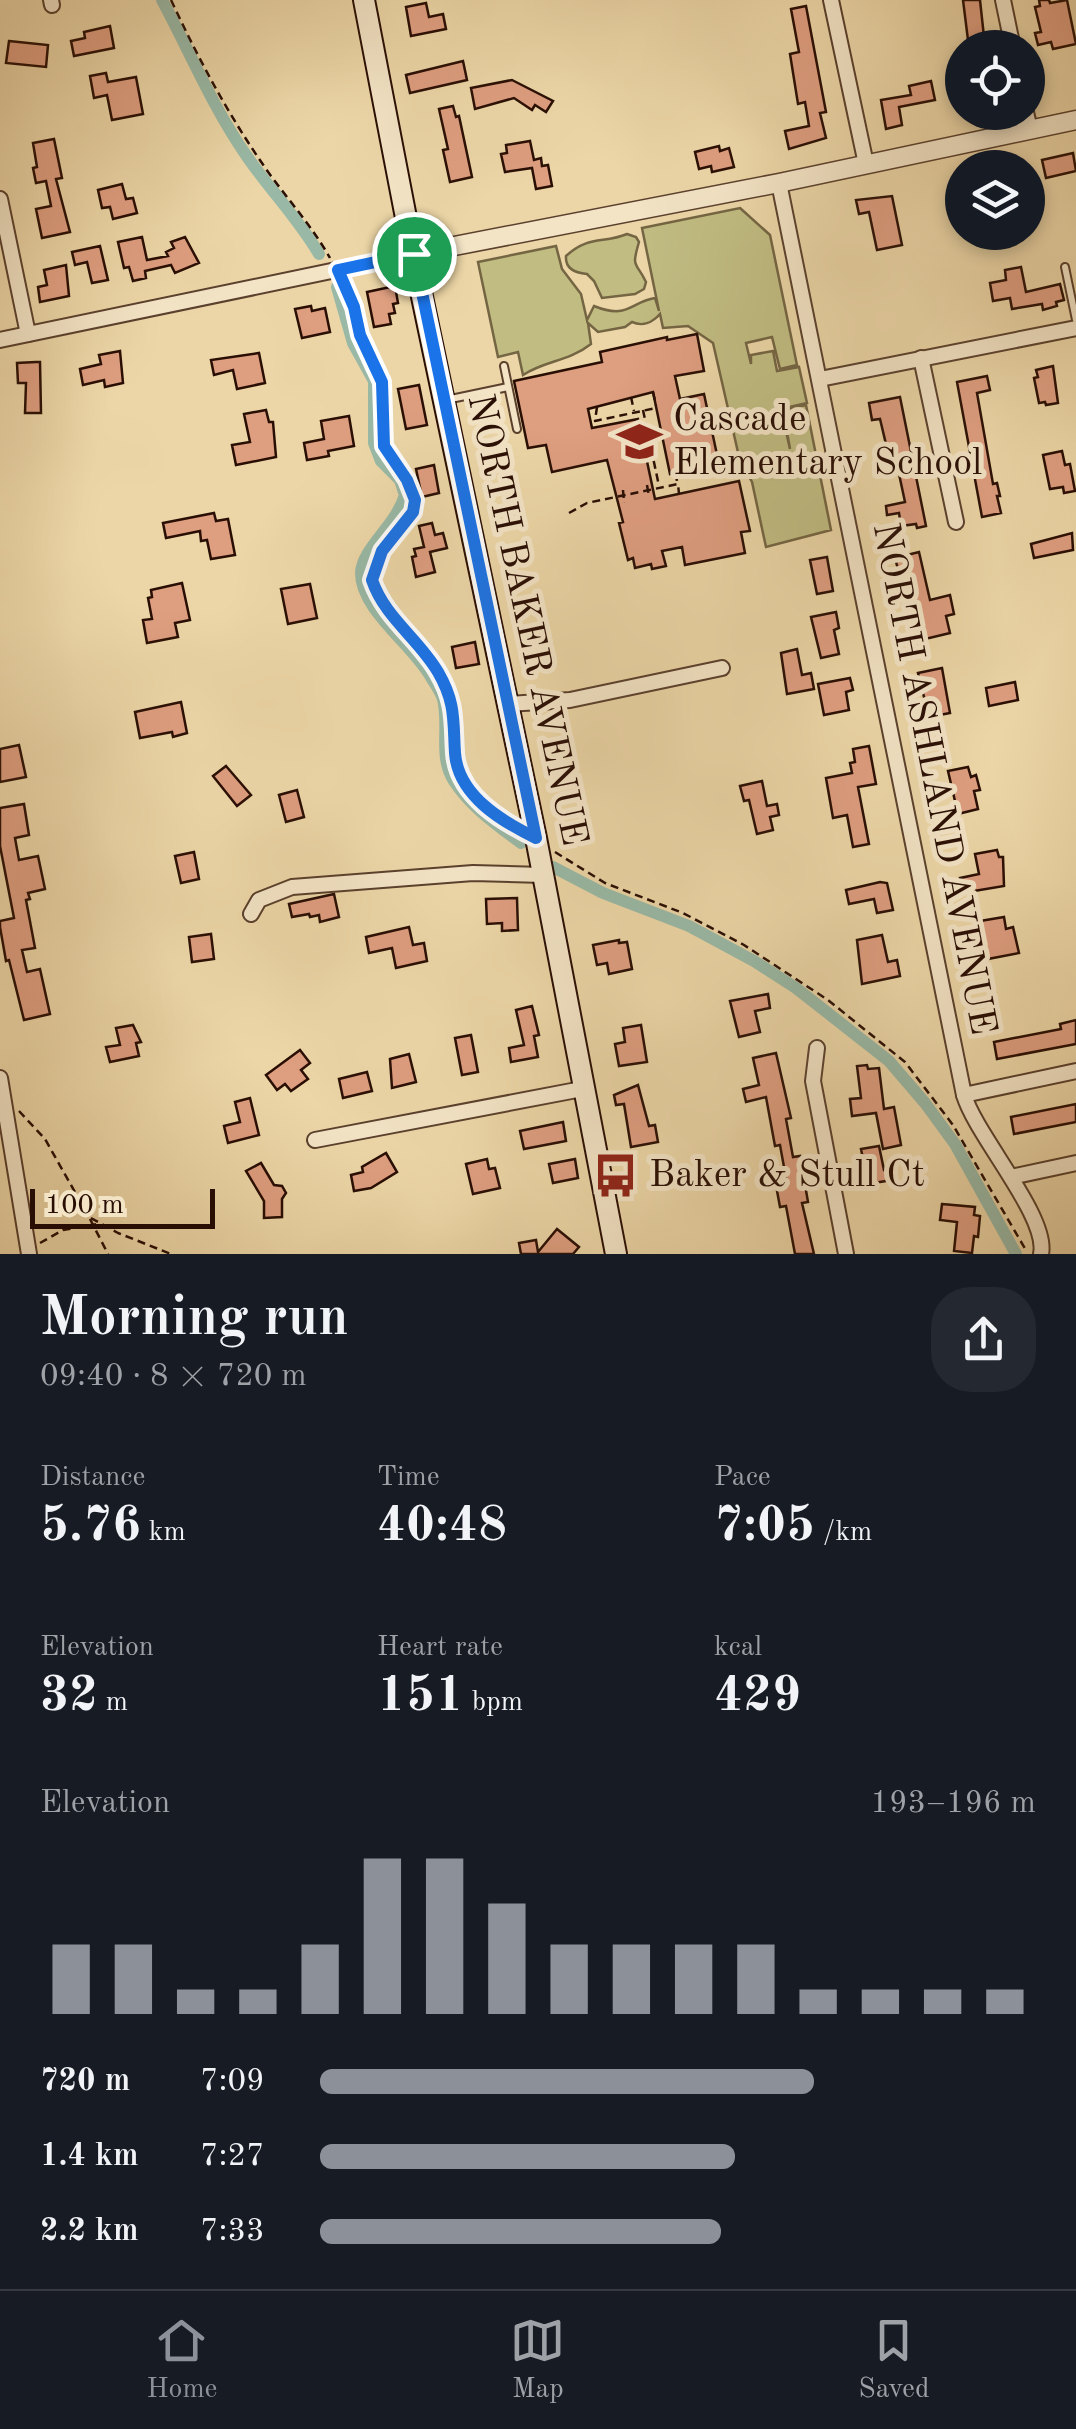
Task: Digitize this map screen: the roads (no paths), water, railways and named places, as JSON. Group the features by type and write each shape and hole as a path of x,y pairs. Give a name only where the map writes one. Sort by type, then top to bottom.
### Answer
{"main road":[{"name":"NORTH BAKER AVENUE","path":"364,0 536,838 616,1254"}],"street":[{"path":"831,0 866,164"},
{"path":"1004,0 1010,30"},
{"path":"1045,121 1076,120"},
{"path":"0,340 779,183 994,130"},
{"name":"NORTH ASHLAND AVENUE","path":"779,183 964,1095 970,1113 1011,1177 1038,1229 1041,1254"},
{"path":"0,199 28,334"},
{"path":"820,379 1076,328"},
{"path":"921,358 956,522"},
{"path":"508,704 570,700 722,668"},
{"path":"251,914 259,900 292,887 473,874 543,875"},
{"path":"817,1048 813,1081 846,1254"},
{"path":"964,1095 1076,1071"},
{"path":"0,1078 33,1250"},
{"path":"315,1140 582,1089"},
{"path":"1011,1177 1076,1164"}],"lane":[{"path":"1064,267 1076,320"},
{"path":"504,366 517,428"},
{"path":"445,400 508,386"}],"waterway":[{"path":"162,0 234,136 319,254"},
{"path":"337,287 353,343 374,381 374,443 381,461 400,480 405,495 367,555 361,573 363,587 379,615 424,667 441,694 445,751 454,781 476,807 521,843"},
{"path":"553,867 603,893 689,926 754,961 796,988 889,1061 955,1144 1016,1254"}],"place":[{"name":"Cascade Elementary School","path":"640,442"},
{"name":"Baker & Stull Ct","path":"616,1176"}]}
